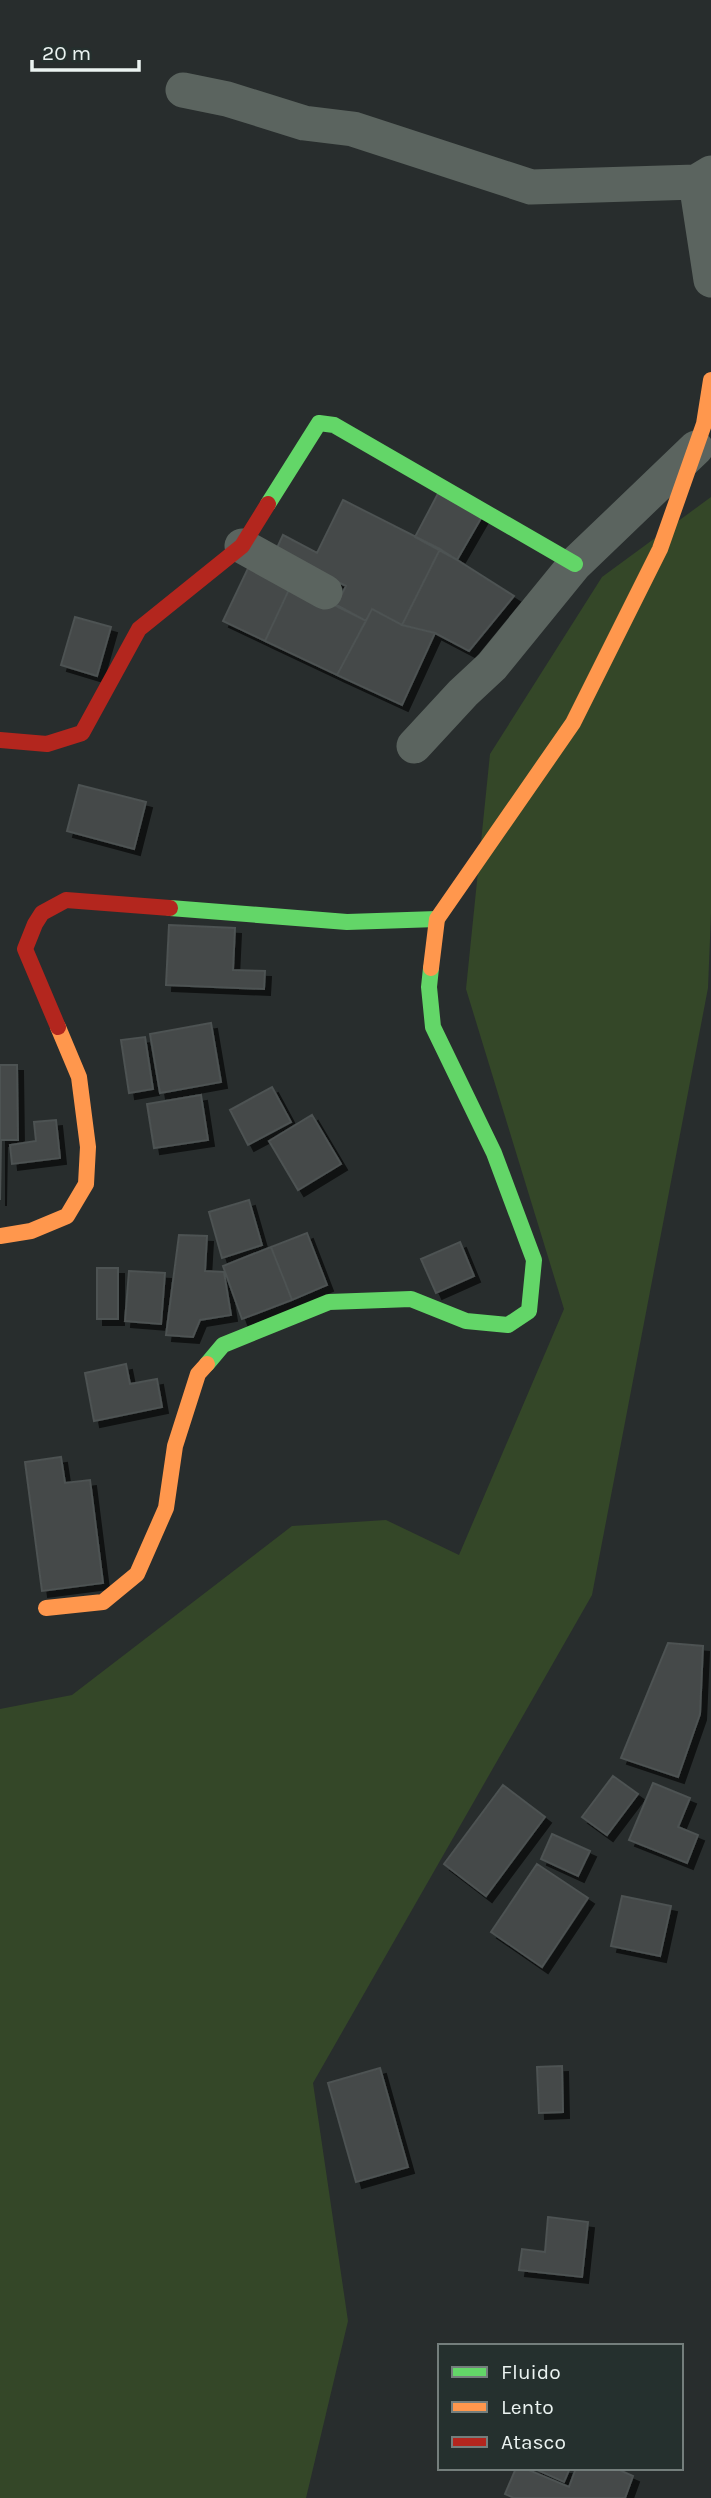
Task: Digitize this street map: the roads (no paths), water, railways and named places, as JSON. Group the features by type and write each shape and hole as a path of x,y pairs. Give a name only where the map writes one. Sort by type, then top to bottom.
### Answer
{"street":[{"path":"183,90 227,99 304,123 353,129 531,187 704,178 711,280"},
{"path":"46,1608 103,1602 137,1574 166,1508 175,1446 198,1374 223,1345 329,1302 411,1299 466,1321 508,1325 529,1311 534,1260 494,1153 433,1027 429,987 438,919 573,723 660,549 704,424 711,380"},
{"path":"0,740 47,744 82,733 139,629 242,546 318,423 334,425 575,564"},
{"path":"414,746 492,666 575,564 696,448"},
{"path":"242,546 325,592"},
{"path":"0,1236 31,1231 67,1216 86,1184 88,1147 79,1077 25,950 36,920 47,906 66,900 347,922 438,919"}]}
